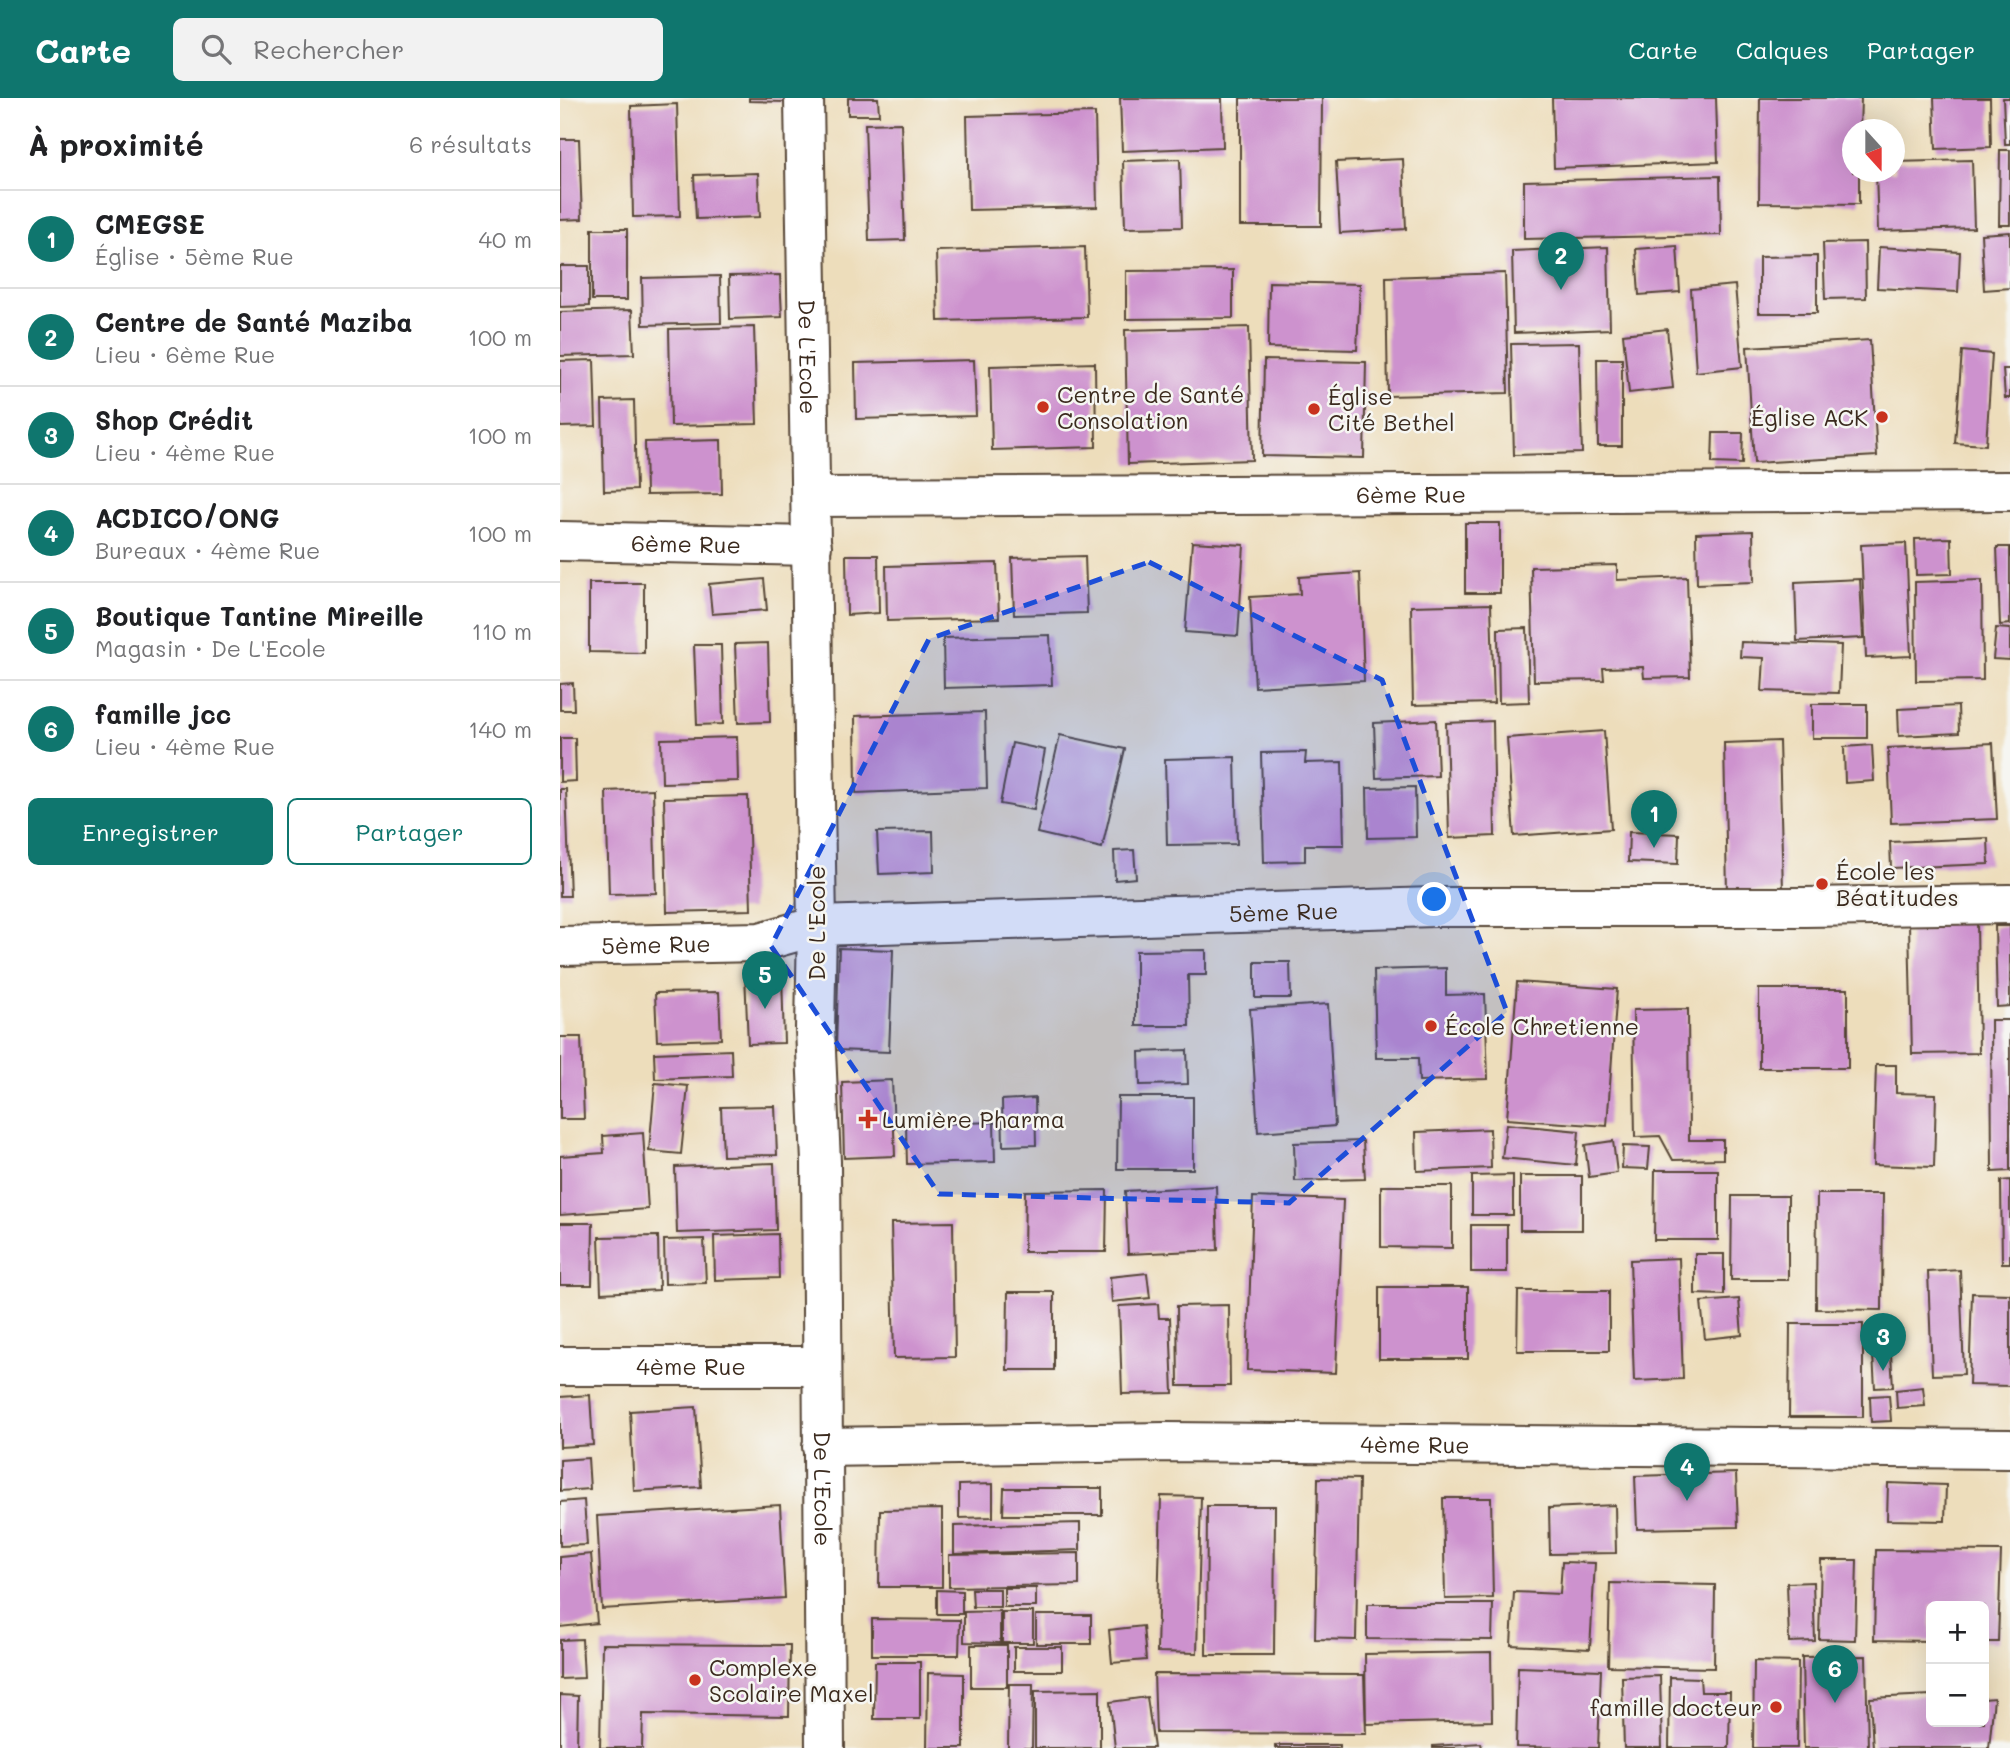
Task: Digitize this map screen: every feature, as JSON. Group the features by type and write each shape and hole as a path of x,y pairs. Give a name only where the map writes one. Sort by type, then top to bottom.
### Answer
{"street":[{"name":"De L'Ecole","path":"804,98 817,926 815,1029 821,1162 825,1748"},
{"name":"6ème Rue","path":"811,497 2010,491"},
{"name":"6ème Rue","path":"560,541 811,546"},
{"name":"5ème Rue","path":"560,946 761,942 817,926 1434,907 1805,908 2010,904"},
{"name":"4ème Rue","path":"560,1366 821,1366"},
{"name":"4ème Rue","path":"822,1447 1166,1442 2010,1449"}],"highlighted area":[{"path":"1149,562 1382,680 1507,1012 1289,1203 939,1194 771,946 929,639"}],"building":[{"path":"749,98 787,98 787,102 749,101"},
{"path":"848,98 878,98 879,115 848,115"},
{"path":"1120,98 1222,98 1223,147 1122,151"},
{"path":"1240,98 1322,98 1321,226 1240,226"},
{"path":"1552,98 1716,98 1718,162 1554,168"},
{"path":"1760,98 1861,98 1860,119 1842,119 1842,182 1859,182 1859,204 1759,203"},
{"path":"1934,98 1990,98 1991,147 1936,149"},
{"path":"2003,98 2010,98 2010,144 2005,144"},
{"path":"677,104 680,216 633,217 631,106"},
{"path":"1095,113 1097,207 969,210 967,116"},
{"path":"901,123 905,240 869,241 865,124"},
{"path":"560,139 579,139 582,219 560,220"},
{"path":"2000,150 2010,150 2010,225 1999,225"},
{"path":"1180,159 1182,227 1125,228 1123,161"},
{"path":"1403,159 1406,229 1340,233 1336,162"},
{"path":"1972,160 1974,228 1878,231 1876,182 1905,182 1905,162"},
{"path":"758,173 760,217 696,219 694,175"},
{"path":"1720,176 1721,235 1524,239 1524,181"},
{"path":"592,229 627,229 627,300 592,300"},
{"path":"2010,232 2010,288 1984,290 1981,234"},
{"path":"1865,242 1866,298 1825,299 1823,243"},
{"path":"1677,246 1680,292 1639,295 1636,249"},
{"path":"1085,247 1087,317 938,321 936,251"},
{"path":"1608,247 1610,329 1514,333 1512,251"},
{"path":"1879,247 1960,252 1958,292 1877,288"},
{"path":"1817,256 1817,313 1759,313 1759,257"},
{"path":"560,266 589,266 589,306 560,307"},
{"path":"1233,270 1233,318 1126,319 1126,271"},
{"path":"1505,273 1508,393 1388,396 1386,277"},
{"path":"780,275 782,317 730,319 729,276"},
{"path":"720,276 721,323 643,325 642,278"},
{"path":"1269,282 1360,284 1357,350 1268,348"},
{"path":"1735,285 1742,367 1696,372 1691,289"},
{"path":"632,310 634,354 560,356 560,312"},
{"path":"754,327 757,424 671,426 669,329"},
{"path":"1249,327 1252,460 1128,464 1125,330"},
{"path":"1667,329 1673,388 1629,393 1623,334"},
{"path":"1870,340 1877,456 1754,463 1747,347"},
{"path":"1579,343 1582,453 1514,455 1511,344"},
{"path":"1962,351 1992,354 1986,445 1955,443"},
{"path":"1597,359 1622,359 1622,446 1598,446"},
{"path":"594,360 596,426 560,427 560,361"},
{"path":"974,360 976,416 856,419 855,363"},
{"name":"Église Cité Bethel","path":"1264,360 1366,362 1364,458 1262,456"},
{"name":"Centre de Santé Consolation","path":"1095,363 1096,447 992,450 990,366"},
{"path":"2003,369 2010,369 2010,398 2005,398"},
{"path":"634,400 636,490 604,491 602,401"},
{"path":"1713,433 1743,433 1742,464 1712,463"},
{"path":"721,440 722,494 646,495 645,442"},
{"path":"1465,523 1500,523 1500,593 1465,593"},
{"path":"1753,531 1754,582 1697,584 1696,533"},
{"path":"1951,538 1952,574 1916,575 1915,539"},
{"path":"1192,542 1244,545 1238,636 1185,632"},
{"path":"1906,543 1911,656 1866,658 1861,545"},
{"path":"1997,547 2010,547 2010,624 2000,625"},
{"path":"846,555 878,555 879,613 847,615"},
{"path":"1085,556 1087,613 1014,615 1012,558"},
{"path":"997,563 999,618 887,621 886,566"},
{"path":"1617,565 1617,580 1687,577 1690,677 1644,678 1643,667 1603,668 1604,680 1534,681 1531,567"},
{"path":"1360,573 1364,681 1255,687 1250,597 1300,594 1299,577"},
{"path":"764,579 767,610 712,614 709,584"},
{"path":"1860,579 1863,638 1797,641 1795,582"},
{"path":"1982,580 1983,680 1916,681 1915,582"},
{"path":"589,583 644,583 644,653 589,652"},
{"path":"1491,604 1494,703 1413,705 1411,606"},
{"path":"1527,628 1529,702 1499,703 1498,629"},
{"path":"1996,628 2010,629 2010,660 1993,659"},
{"path":"1050,635 1052,685 944,688 943,638"},
{"path":"1741,642 1841,645 1839,693 1762,691 1764,658 1740,657"},
{"path":"768,643 770,722 738,723 735,644"},
{"path":"694,645 721,645 723,724 697,725"},
{"path":"573,683 574,710 560,710 560,684"},
{"path":"1812,704 1867,704 1867,738 1812,738"},
{"path":"1958,706 1959,733 1899,736 1898,709"},
{"path":"985,712 987,788 856,793 855,716"},
{"path":"1436,720 1438,776 1376,778 1374,723"},
{"path":"1493,721 1495,836 1449,838 1446,723"},
{"path":"1604,731 1611,829 1514,836 1507,738"},
{"path":"1060,735 1125,749 1102,848 1037,833"},
{"path":"737,737 738,781 662,783 661,739"},
{"path":"560,738 575,738 576,781 560,782"},
{"path":"1779,741 1783,890 1727,892 1724,743"},
{"path":"1012,743 1045,750 1034,810 1000,804"},
{"path":"1993,743 1997,819 1891,823 1888,748"},
{"path":"1872,745 1874,781 1845,783 1844,747"},
{"path":"1306,752 1305,763 1342,762 1344,845 1305,845 1305,861 1264,862 1261,753"},
{"path":"1235,757 1237,844 1167,845 1165,759"},
{"path":"1415,787 1416,837 1368,838 1367,788"},
{"path":"560,789 566,789 570,896 560,896"},
{"path":"653,789 656,893 609,894 606,791"},
{"path":"748,796 751,910 667,912 664,798"},
{"path":"933,831 934,872 879,874 877,832"},
{"path":"1629,832 1679,834 1678,864 1628,862"},
{"path":"1988,838 1989,864 1891,868 1890,842"},
{"path":"1134,850 1136,878 1115,880 1114,851"},
{"path":"1977,922 1979,1053 1912,1054 1909,924"},
{"path":"1995,926 2010,926 2010,1006 1997,1007"},
{"path":"839,948 893,950 889,1052 836,1050"},
{"path":"1206,950 1206,975 1188,975 1189,1026 1136,1026 1136,951"},
{"path":"1255,962 1290,962 1291,998 1255,998"},
{"name":"École Chretienne","path":"1446,968 1446,995 1485,994 1488,1079 1419,1081 1418,1058 1376,1058 1374,970"},
{"path":"745,974 782,974 784,1043 748,1044"},
{"path":"1517,982 1617,989 1607,1126 1507,1119"},
{"path":"1759,989 1848,989 1848,1068 1759,1068"},
{"path":"719,992 721,1039 657,1041 655,993"},
{"path":"1328,1004 1335,1126 1258,1132 1250,1009"},
{"path":"1688,1009 1689,1140 1723,1140 1723,1159 1673,1160 1660,1136 1635,1137 1633,1010"},
{"path":"1991,1020 2010,1020 2010,1171 1992,1172"},
{"path":"560,1037 581,1037 584,1119 560,1119"},
{"path":"731,1050 732,1076 655,1079 654,1053"},
{"path":"1187,1050 1188,1084 1140,1085 1139,1052"},
{"path":"1876,1065 1896,1065 1896,1093 1936,1094 1934,1167 1873,1165"},
{"name":"Lumière Pharma","path":"892,1080 895,1156 844,1158 842,1082"},
{"path":"655,1083 688,1086 681,1154 649,1151"},
{"path":"1118,1097 1193,1097 1193,1169 1117,1169"},
{"path":"1035,1098 1036,1145 1003,1146 1002,1100"},
{"path":"775,1106 777,1155 723,1156 721,1107"},
{"path":"994,1122 995,1162 907,1164 906,1125"},
{"path":"1506,1124 1579,1131 1576,1165 1502,1158"},
{"path":"1490,1129 1491,1168 1417,1171 1416,1132"},
{"path":"643,1133 648,1209 560,1215 560,1156 604,1153 603,1136"},
{"path":"1363,1141 1365,1179 1295,1181 1294,1143"},
{"path":"1613,1141 1617,1173 1589,1177 1585,1145"},
{"path":"1623,1146 1650,1147 1648,1169 1622,1168"},
{"path":"774,1163 776,1230 677,1233 675,1167"},
{"path":"1655,1170 1718,1170 1718,1240 1654,1240"},
{"path":"1513,1175 1513,1215 1472,1215 1472,1176"},
{"path":"1520,1176 1582,1176 1582,1230 1520,1230"},
{"path":"2010,1180 2010,1263 2002,1263 2001,1181"},
{"path":"1216,1186 1218,1250 1128,1254 1125,1191"},
{"path":"1381,1186 1452,1186 1452,1248 1381,1247"},
{"path":"1107,1190 1106,1252 1024,1252 1025,1191"},
{"path":"1817,1194 1883,1194 1882,1310 1816,1309"},
{"path":"1732,1196 1788,1196 1788,1280 1731,1280"},
{"path":"1253,1197 1343,1200 1336,1373 1247,1370"},
{"path":"953,1222 955,1357 894,1358 891,1223"},
{"path":"560,1223 593,1223 592,1285 560,1285"},
{"path":"1471,1225 1507,1225 1507,1272 1471,1272"},
{"path":"778,1234 779,1278 715,1280 714,1236"},
{"path":"658,1236 659,1290 601,1293 599,1237"},
{"path":"704,1239 706,1283 665,1284 664,1240"},
{"path":"1695,1254 1724,1254 1724,1295 1695,1294"},
{"path":"1679,1258 1683,1379 1634,1381 1630,1260"},
{"path":"1960,1270 1964,1374 1932,1375 1928,1272"},
{"path":"1147,1273 1150,1298 1112,1302 1110,1277"},
{"path":"1379,1287 1468,1287 1468,1359 1379,1359"},
{"path":"1518,1291 1609,1291 1609,1351 1517,1351"},
{"path":"1008,1292 1054,1292 1054,1370 1007,1370"},
{"path":"1972,1293 2010,1294 2010,1386 1969,1385"},
{"path":"1739,1299 1742,1335 1705,1339 1701,1302"},
{"path":"1158,1304 1159,1318 1170,1318 1173,1393 1122,1394 1119,1306"},
{"path":"1229,1305 1230,1386 1178,1386 1177,1306"},
{"path":"1790,1324 1863,1324 1863,1417 1789,1417"},
{"path":"1891,1354 1893,1387 1875,1388 1873,1355"},
{"path":"1923,1387 1925,1406 1897,1408 1896,1390"},
{"path":"590,1395 593,1445 560,1447 560,1397"},
{"path":"1889,1395 1891,1421 1871,1422 1870,1396"},
{"path":"696,1407 701,1487 634,1491 630,1411"},
{"path":"588,1458 590,1489 560,1491 560,1460"},
{"path":"1736,1473 1738,1527 1637,1529 1635,1476"},
{"path":"1318,1478 1359,1479 1356,1640 1315,1639"},
{"path":"1888,1483 1946,1485 1945,1521 1887,1520"},
{"path":"993,1484 993,1517 959,1518 959,1485"},
{"path":"1004,1488 1102,1488 1102,1515 1003,1515"},
{"path":"1161,1496 1201,1497 1197,1653 1157,1652"},
{"path":"1443,1498 1491,1498 1493,1598 1445,1599"},
{"path":"584,1500 587,1545 560,1546 560,1502"},
{"path":"780,1505 785,1598 602,1609 597,1516"},
{"path":"1615,1505 1616,1553 1550,1554 1549,1508"},
{"path":"1207,1506 1275,1506 1274,1655 1206,1655"},
{"path":"942,1509 942,1587 879,1587 880,1510"},
{"path":"1080,1523 1080,1550 954,1554 954,1526"},
{"path":"1876,1550 2001,1551 1998,1642 1989,1642 1989,1601 1926,1601 1926,1641 1874,1640"},
{"path":"1079,1553 1079,1585 949,1587 949,1555"},
{"path":"591,1554 597,1623 560,1627 560,1557"},
{"path":"1821,1560 1857,1560 1855,1640 1819,1639"},
{"path":"1562,1562 1595,1563 1590,1649 1511,1645 1514,1592 1560,1594"},
{"path":"1813,1582 1815,1641 1789,1642 1787,1583"},
{"path":"1610,1583 1715,1585 1714,1668 1608,1666"},
{"path":"1004,1588 1036,1588 1036,1607 1004,1607"},
{"path":"972,1589 1000,1589 1000,1607 973,1607"},
{"path":"937,1590 962,1591 962,1614 937,1614"},
{"path":"1367,1604 1493,1604 1492,1640 1367,1639"},
{"path":"1000,1611 1000,1643 964,1642 964,1612"},
{"path":"1002,1612 1033,1612 1033,1643 1002,1643"},
{"path":"1036,1615 1091,1615 1091,1644 1036,1644"},
{"path":"872,1619 960,1620 959,1655 872,1655"},
{"path":"1143,1626 1146,1660 1112,1663 1109,1630"},
{"path":"582,1639 584,1678 560,1679 560,1640"},
{"name":"Complexe Scolaire Maxel","path":"602,1644 790,1645 789,1716 643,1714 642,1748 600,1748"},
{"path":"971,1645 1007,1645 1007,1687 971,1687"},
{"path":"1014,1647 1062,1647 1062,1671 1014,1671"},
{"path":"1491,1652 1492,1721 1366,1724 1365,1654"},
{"path":"1866,1656 1868,1748 1804,1748 1802,1657"},
{"name":"famille docteur","path":"1754,1661 1798,1662 1797,1748 1753,1748"},
{"path":"875,1662 920,1662 920,1719 874,1719"},
{"path":"1518,1667 1601,1670 1598,1748 1516,1747"},
{"path":"928,1673 964,1674 964,1748 927,1748"},
{"path":"1154,1674 1364,1675 1366,1734 1156,1733"},
{"path":"1660,1676 1662,1748 1624,1748 1622,1677"},
{"path":"1670,1677 1700,1678 1701,1692 1730,1692 1729,1748 1669,1748"},
{"path":"1009,1684 1033,1684 1032,1748 1008,1748"},
{"path":"1100,1690 1100,1748 1035,1748 1035,1691"},
{"path":"560,1695 578,1696 577,1748 560,1748"},
{"path":"1926,1695 1926,1727 1989,1727 1989,1698 1994,1698 1989,1748 1873,1748 1870,1698"},
{"path":"1147,1697 1154,1748 1115,1748 1110,1702"},
{"path":"1481,1743 1482,1748 1433,1748 1433,1746"},
{"path":"1275,1745 1340,1745 1340,1748 1275,1748"}],"place":[{"name":"Centre de Santé Maziba","path":"1561,290"},
{"name":"Centre de Santé Consolation","path":"1043,407"},
{"name":"Église Cité Bethel","path":"1314,409"},
{"name":"Église ACK","path":"1882,417"},
{"name":"CMEGSE","path":"1654,848"},
{"name":"École les Béatitudes","path":"1822,884"},
{"name":"Boutique Tantine Mireille","path":"765,1009"},
{"name":"École Chretienne","path":"1431,1026"},
{"name":"Lumière Pharma","path":"868,1119"},
{"name":"Shop Crédit","path":"1883,1371"},
{"name":"ACDICO/ONG","path":"1687,1501"},
{"name":"Complexe Scolaire Maxel","path":"695,1680"},
{"name":"famille jcc","path":"1835,1703"},
{"name":"famille docteur","path":"1776,1707"}]}
